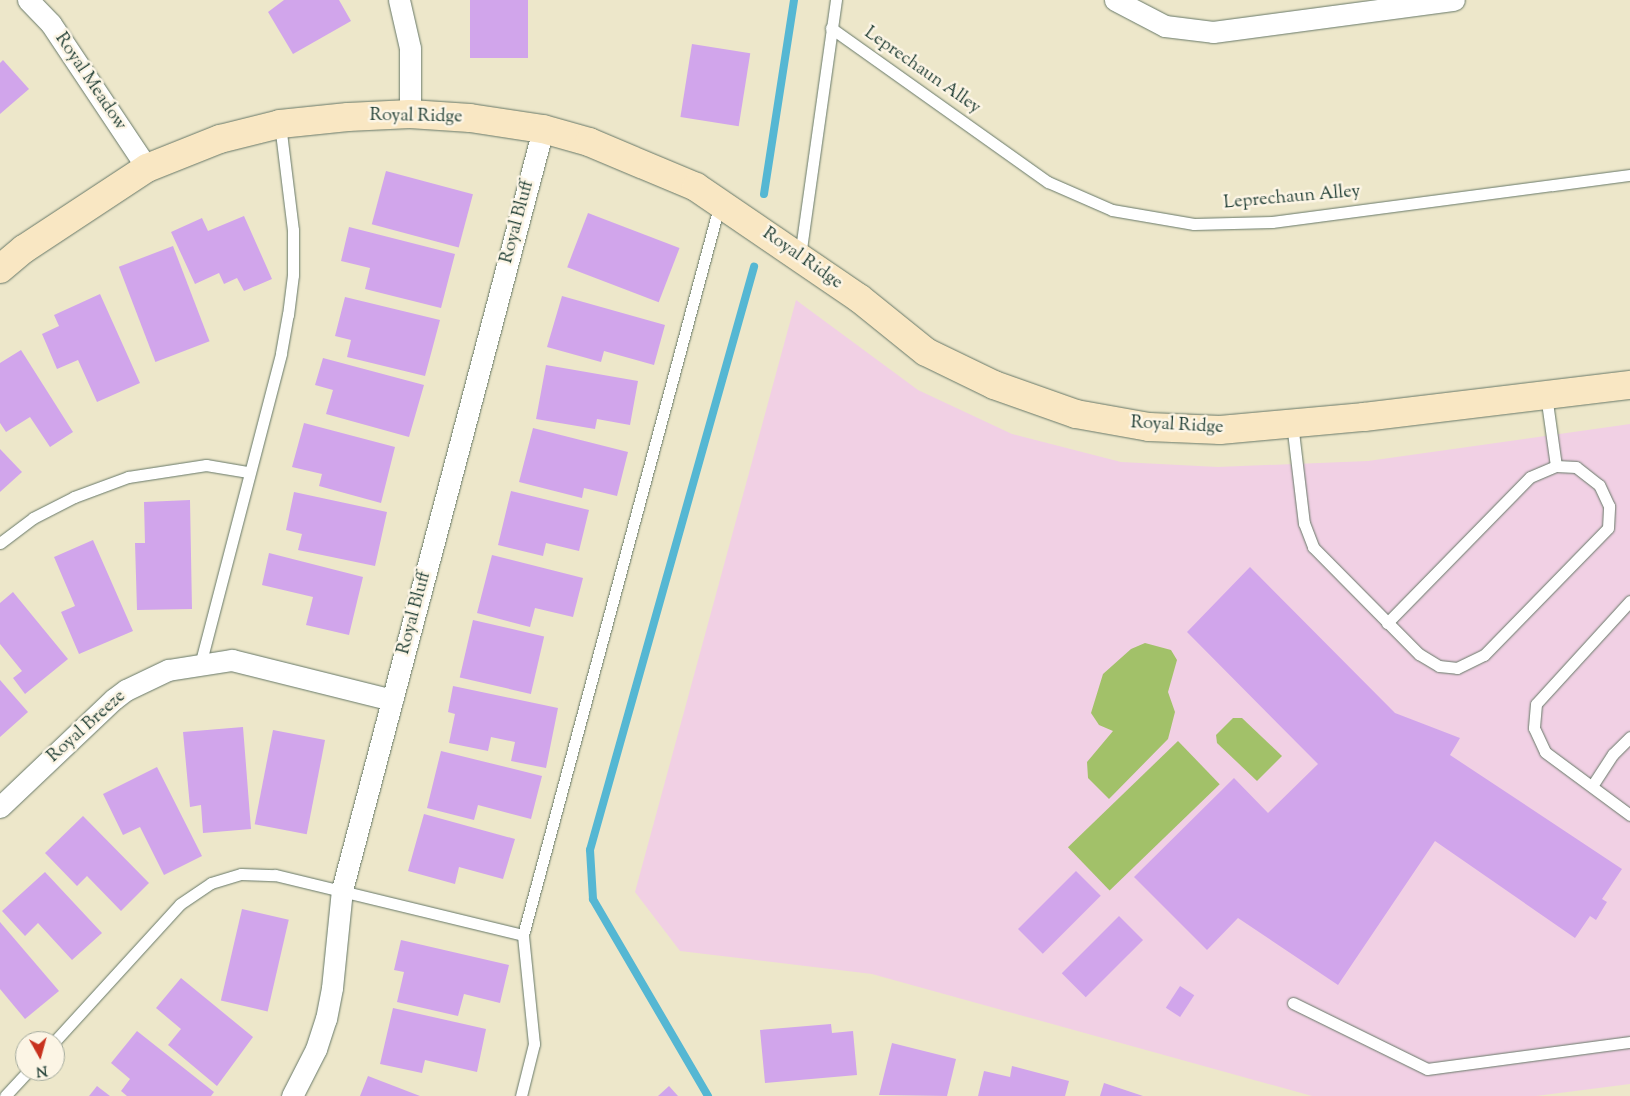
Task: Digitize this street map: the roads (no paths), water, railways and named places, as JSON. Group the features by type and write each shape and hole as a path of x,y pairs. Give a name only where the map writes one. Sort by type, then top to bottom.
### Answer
{"street":[{"name":"Royal Meadow","path":"28,0 51,24 147,168"},
{"path":"399,0 410,48 410,114"},
{"path":"1116,0 1165,26 1212,32 1454,0"},
{"name":"Royal Ridge","path":"0,269 24,249 147,168 220,139 280,124 410,114 470,118 543,129 624,155 696,187 721,202 800,257 926,352 994,385 1076,414 1149,427 1220,430 1630,385"},
{"name":"Royal Bluff","path":"292,1096 316,1049 326,1019 332,988 342,890 543,129"},
{"name":"Royal Breeze","path":"0,808 126,690 168,670 232,660 392,700"}],"lane":[{"path":"800,257 836,0"},
{"name":"Leprechaun Alley","path":"831,28 1048,182 1112,210 1194,224 1272,222 1630,175"},
{"path":"200,665 248,472 282,353 293,275 293,230 280,124"},
{"path":"521,1096 534,1044 522,936 721,202"},
{"path":"1546,395 1556,466"},
{"path":"1292,423 1309,540 1387,623 1419,654 1439,666 1465,667 1484,655 1608,528 1609,506 1599,484 1576,467 1556,466 1530,477 1387,623"},
{"path":"0,543 49,510 128,477 206,465 248,472"},
{"path":"1630,601 1536,704 1534,728 1545,752 1630,815"},
{"path":"1592,786 1613,754 1630,736"},
{"path":"64,1031 180,904 211,883 241,874 275,874 522,936"},
{"path":"1293,1002 1427,1069 1630,1042"},
{"path":"5,1096 19,1081"}],"waterway":[{"path":"764,194 794,0"},
{"path":"708,1096 593,899 590,850 754,267"}]}
